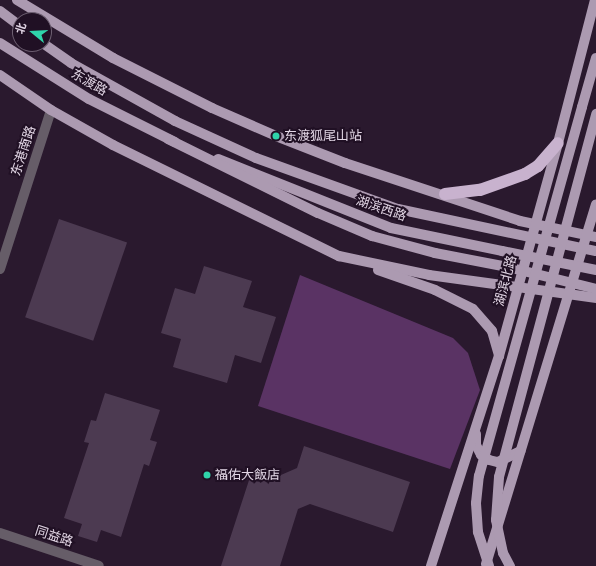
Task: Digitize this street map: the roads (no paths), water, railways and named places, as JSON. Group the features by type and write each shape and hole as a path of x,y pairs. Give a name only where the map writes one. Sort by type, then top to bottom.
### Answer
{"highway":[{"path":"445,194 480,190 525,174 538,166 558,143"}],"main road":[{"path":"17,0 113,58 212,108 345,162 445,194 487,210 535,224 591,236"},
{"name":"湖滨北路","path":"431,566 499,356 558,143 595,0"},
{"path":"0,11 12,20"},
{"name":"东渡路","path":"0,43 89,99 168,139"},
{"name":"东渡路","path":"52,50 71,63 176,121"},
{"path":"489,566 478,532 476,503 479,476 596,58"},
{"path":"0,75 51,110 112,145 339,256 435,290 473,309 492,331 499,356"},
{"path":"510,566 503,553 496,520 499,477 596,114"},
{"name":"湖滨西路","path":"176,121 256,158 398,209 596,251"},
{"path":"168,139 318,213 372,236 435,253 508,267 596,289"},
{"name":"湖滨西路","path":"168,139 391,228 596,270"},
{"path":"485,566 568,295 591,236 596,204"},
{"path":"339,256 429,275 518,286 568,295 596,298"},
{"path":"476,428 476,445 481,455 489,460 498,462 521,451"}],"street":[{"name":"东港南路","path":"0,269 51,110"},
{"name":"同益路","path":"0,533 99,566"}],"place":[{"name":"东渡狐尾山站","path":"276,136"},
{"name":"福佑大飯店","path":"207,475"}]}
